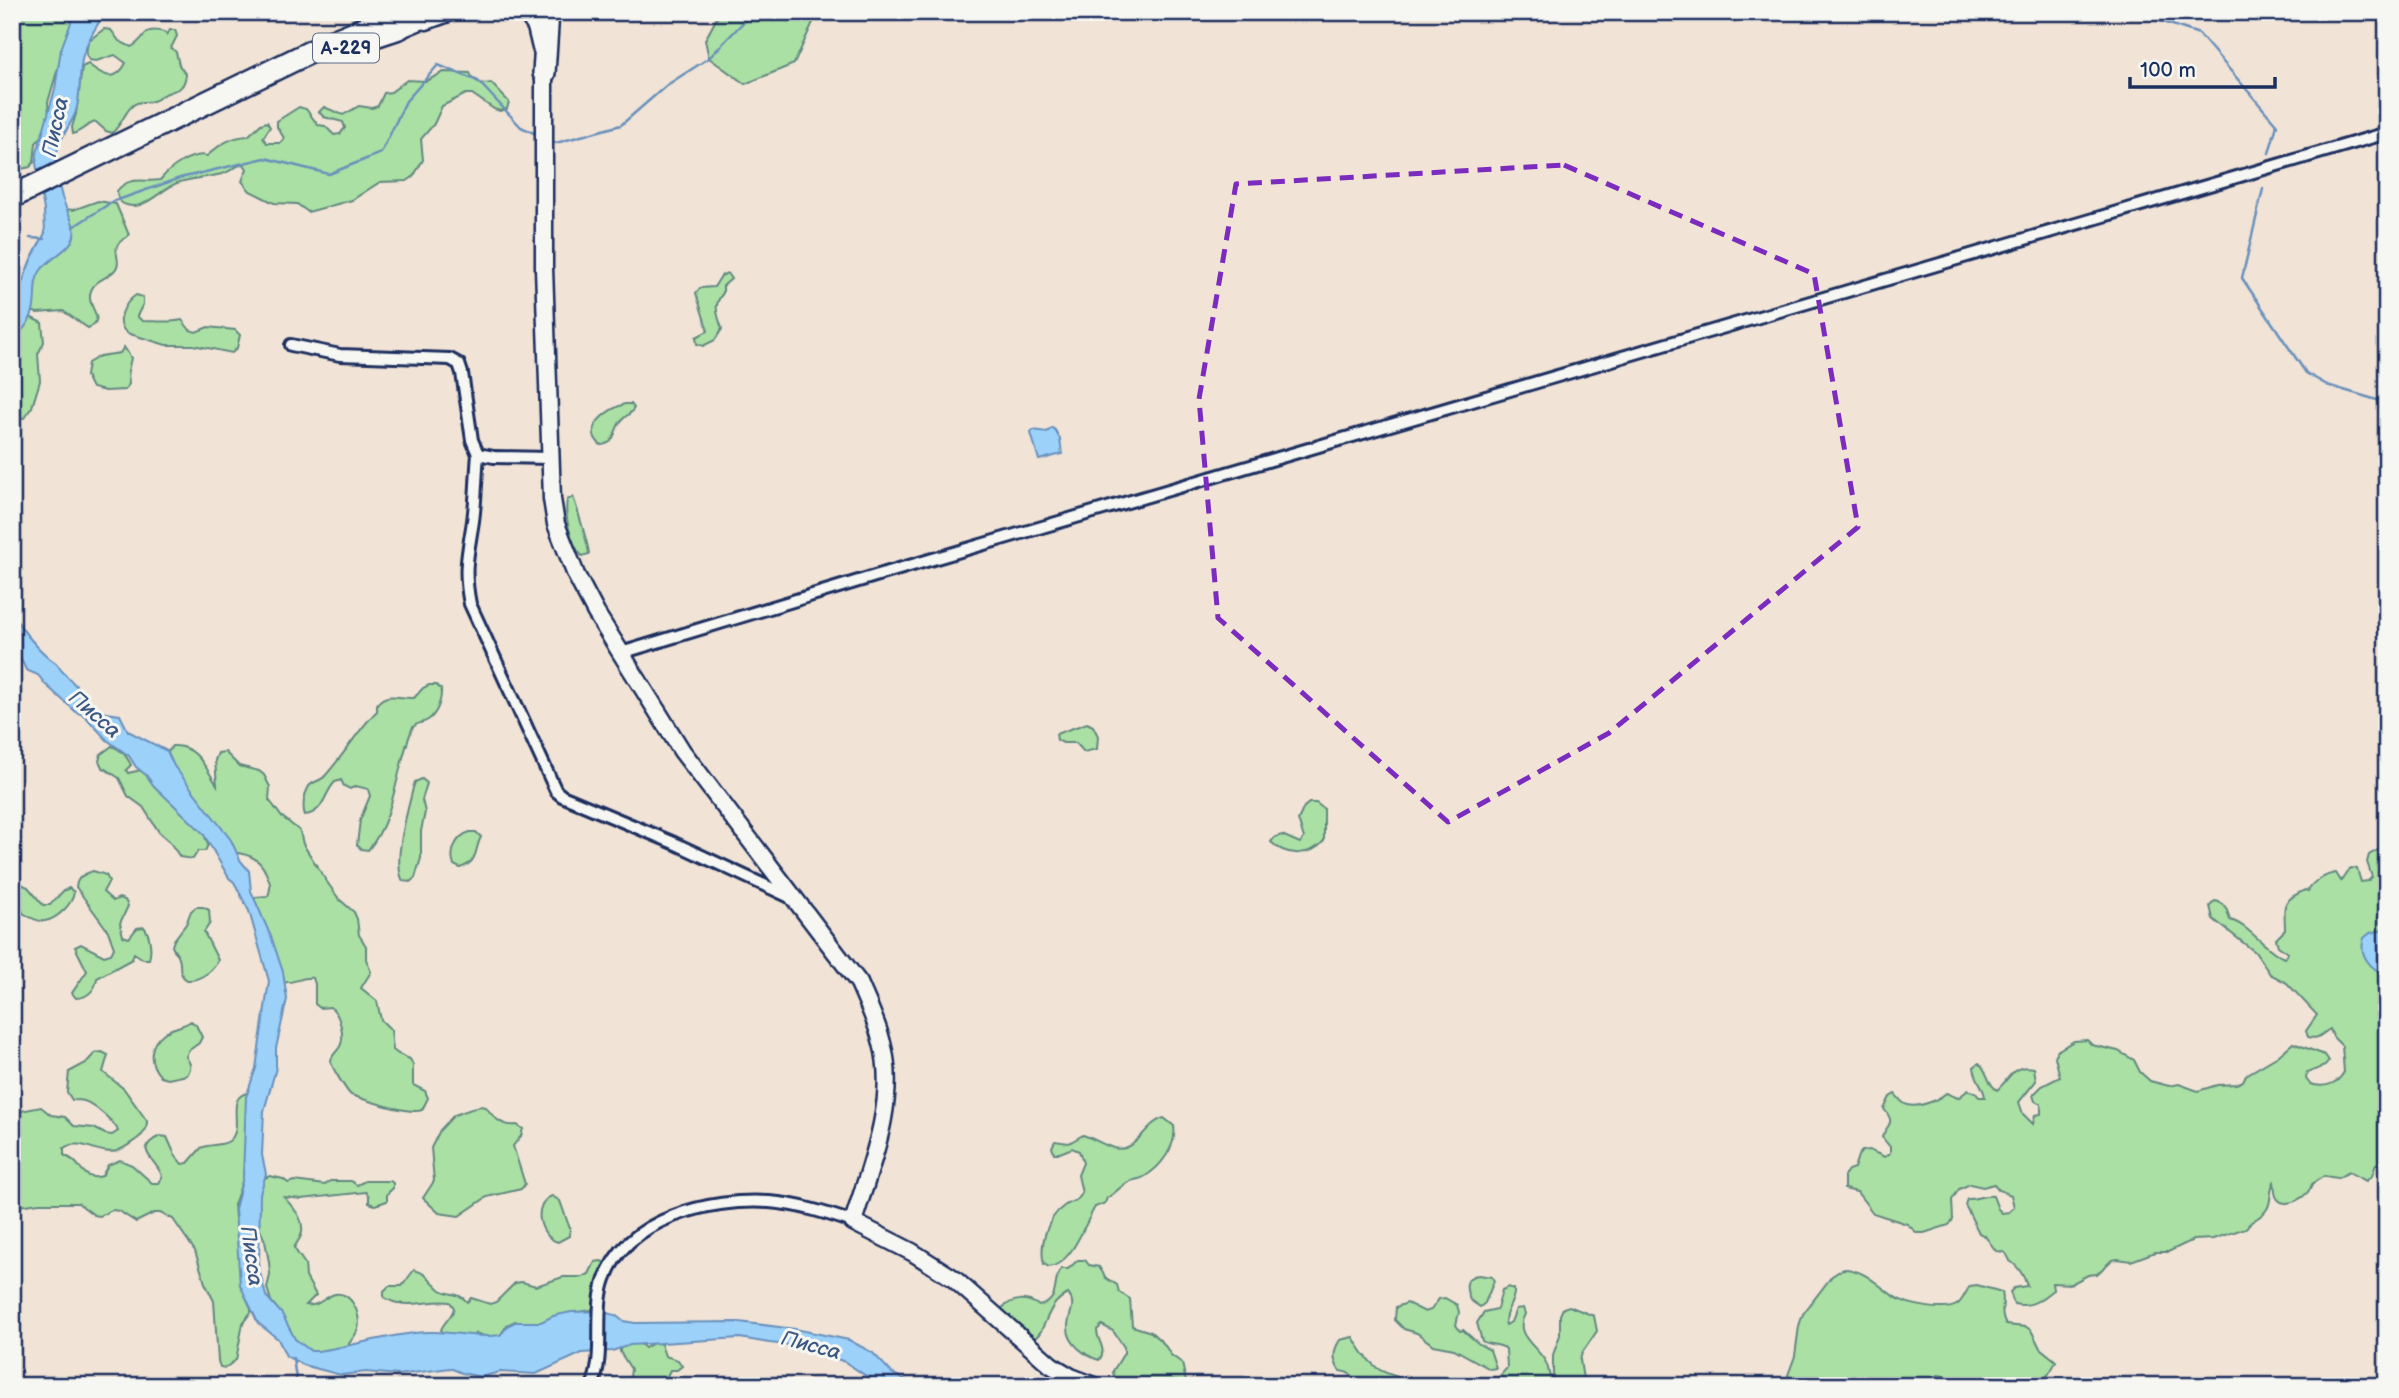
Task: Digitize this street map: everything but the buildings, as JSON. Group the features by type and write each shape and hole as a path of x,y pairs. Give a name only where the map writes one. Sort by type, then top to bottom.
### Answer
{"highway":[{"path":"338,45 398,12"},
{"name":"А-229","path":"338,45 404,12"},
{"name":"А-229","path":"12,197 255,79 338,45 435,12"},
{"path":"544,74 546,12"}],"street":[{"path":"338,45 451,12"},
{"path":"526,12 537,27 544,74 544,268 554,512 566,551 596,613 682,751 859,983 883,1045 885,1104 853,1222"},
{"path":"621,653 2387,133"},
{"path":"291,345 340,355 450,359 459,364 463,373 472,440 478,454 473,521 466,556 470,604 556,791 793,898"},
{"path":"478,454 494,457 550,458"},
{"path":"592,1386 597,1363 603,1282 621,1250 657,1224 702,1207 735,1202 771,1202 822,1212 853,1222 912,1252 953,1278 1051,1365 1071,1377 1095,1386"}],"highlighted area":[{"path":"1564,165 1814,274 1858,527 1609,733 1448,822 1218,618 1199,399 1236,184"}],"green space":[{"path":"12,12 87,12 65,44 48,102 49,115 41,138 36,143 34,162 30,167 12,171"},
{"path":"720,12 807,12 814,20 794,64 745,84 709,58 705,40"},
{"path":"104,29 111,30 119,41 131,47 148,32 164,32 167,35 170,30 175,30 177,36 171,48 176,52 179,65 186,75 185,81 181,87 151,102 133,105 112,133 96,122 73,134 82,67 88,64 103,74 113,76 122,70 126,63 115,55 96,61 89,60 86,54 88,41"},
{"path":"444,72 470,73 478,82 491,83 509,102 507,109 494,109 472,94 466,94 442,106 434,124 421,139 423,160 413,177 407,181 380,182 352,200 308,212 297,204 274,203 250,191 242,181 247,169 244,164 219,175 177,183 140,205 127,205 121,203 118,198 117,191 127,183 160,180 181,162 194,156 207,156 226,142 248,136 261,124 267,122 270,127 263,138 267,143 280,143 284,138 277,127 277,121 299,107 306,109 318,125 325,126 334,135 340,134 345,128 343,122 324,117 319,112 324,107 343,115 359,106 372,108 378,106 384,93 391,92 407,80 426,81"},
{"path":"98,201 116,204 129,235 117,246 116,269 91,290 90,300 96,321 88,328 63,311 31,311 25,293 66,209 73,210"},
{"path":"727,273 731,279 723,286 717,306 722,329 715,340 703,346 697,344 696,337 708,331 696,293 700,288 714,287 721,276"},
{"path":"136,295 143,297 143,304 137,316 142,321 182,320 190,330 196,332 208,327 235,330 240,335 237,348 232,353 193,345 166,345 127,333 121,324 122,313"},
{"path":"30,317 42,323 44,342 38,354 40,381 32,407 24,418 12,416 12,335"},
{"path":"124,347 131,358 129,384 125,390 105,391 92,388 86,376 88,363 100,356 120,353"},
{"path":"625,404 631,404 633,410 619,424 610,442 601,445 595,439 595,426 605,414"},
{"path":"573,497 589,554 582,556 572,538 568,522 567,500"},
{"path":"429,685 436,685 441,689 441,698 434,714 413,727 390,807 368,850 357,845 360,820 370,796 368,789 356,786 350,789 344,786 341,780 335,782 320,807 305,815 305,794 309,786 323,778 332,768 377,711 377,704 389,697 414,698"},
{"path":"1087,723 1093,726 1098,736 1097,749 1084,752 1076,743 1057,740 1056,734"},
{"path":"112,746 127,758 131,765 126,770 128,773 141,770 147,774 158,790 165,789 201,826 208,845 205,851 198,851 193,859 180,857 143,807 128,796 119,778 102,767 99,761 101,754"},
{"path":"172,746 180,746 194,753 217,785 215,760 218,753 225,752 239,766 264,775 270,787 269,800 281,816 300,831 303,844 327,882 339,899 354,912 359,935 366,946 366,959 371,972 361,988 377,1001 381,1020 391,1030 393,1050 410,1059 413,1065 413,1085 425,1091 428,1098 422,1110 387,1106 351,1095 346,1089 331,1062 342,1038 341,1026 334,1010 330,1007 320,1008 315,1004 313,978 280,982 251,902 255,897 268,896 270,884 263,867 251,856 227,852 165,757"},
{"path":"422,779 427,783 422,800 425,812 421,831 421,858 415,878 410,882 403,881 399,862 402,836 415,782"},
{"path":"1309,803 1316,803 1324,809 1324,841 1312,850 1298,853 1284,850 1271,842 1282,835 1300,843 1304,838 1298,820"},
{"path":"470,832 476,832 481,837 473,859 460,868 454,865 453,850 457,841"},
{"path":"2387,845 2387,931 2376,931 2378,972 2387,975 2387,1137 2382,1142 2387,1148 2387,1163 2376,1164 2372,1176 2366,1181 2349,1172 2338,1178 2324,1176 2312,1184 2302,1197 2286,1203 2276,1196 2274,1182 2267,1209 2246,1228 2213,1239 2193,1240 2168,1252 2155,1252 2131,1261 2112,1260 2097,1274 2088,1275 2071,1284 2052,1283 2053,1290 2040,1300 2026,1305 2014,1304 2010,1292 2014,1288 2027,1286 2021,1272 2006,1254 1996,1251 1985,1236 1979,1233 1965,1205 1967,1199 1993,1196 2002,1213 2009,1212 2014,1207 2011,1195 1999,1190 1994,1184 1983,1187 1970,1184 1959,1189 1952,1200 1953,1220 1949,1225 1924,1233 1917,1233 1907,1224 1873,1213 1857,1192 1844,1189 1844,1176 1848,1170 1854,1168 1862,1151 1869,1150 1885,1157 1890,1153 1890,1147 1882,1137 1890,1123 1884,1109 1890,1097 1895,1094 1904,1103 1913,1106 1928,1103 1946,1093 1958,1098 1968,1090 1979,1097 1985,1097 1974,1067 1979,1063 1997,1090 2016,1070 2034,1068 2036,1081 2019,1102 2023,1114 2033,1124 2035,1115 2041,1114 2041,1104 2035,1101 2033,1095 2042,1086 2060,1077 2055,1057 2057,1051 2074,1041 2087,1040 2092,1045 2118,1051 2134,1060 2140,1072 2150,1081 2169,1086 2179,1084 2198,1091 2243,1081 2246,1075 2278,1056 2293,1043 2325,1055 2329,1061 2325,1066 2307,1073 2306,1079 2310,1084 2320,1086 2334,1083 2344,1072 2342,1046 2333,1037 2330,1029 2317,1037 2308,1037 2306,1031 2317,1015 2287,983 2270,974 2255,952 2213,919 2210,906 2215,901 2222,903 2230,920 2243,926 2284,958 2288,953 2278,946 2276,939 2285,930 2284,910 2287,901 2305,890 2308,891 2328,875 2336,873 2341,881 2350,868 2357,869 2361,882 2368,881 2372,877 2367,862 2369,855"},
{"path":"93,871 106,875 109,881 103,892 113,901 119,898 125,900 128,906 120,923 123,936 129,938 137,928 144,927 149,938 150,955 149,959 143,959 134,953 132,959 97,978 88,995 76,998 72,993 87,971 75,947 81,944 104,956 111,954 114,948 108,931 76,887 82,876"},
{"path":"19,883 28,887 43,905 50,905 69,888 74,892 73,897 59,914 50,920 39,921 23,913 14,888"},
{"path":"196,907 209,910 210,923 204,932 218,960 206,974 187,980 182,975 179,959 172,946 191,911"},
{"path":"191,1021 202,1037 199,1043 188,1051 186,1057 190,1066 189,1072 187,1075 168,1079 161,1077 152,1060 155,1043 167,1031"},
{"path":"95,1053 108,1055 103,1072 124,1089 147,1124 142,1135 117,1151 103,1151 83,1145 64,1148 64,1155 93,1177 102,1176 108,1165 120,1160 132,1165 152,1183 159,1183 162,1177 160,1171 147,1151 151,1141 160,1136 167,1137 182,1164 188,1163 201,1148 229,1141 236,1128 237,1100 241,1095 249,1093 243,1179 234,1205 251,1312 243,1323 236,1360 225,1368 220,1367 218,1361 214,1301 195,1251 173,1219 154,1213 136,1222 119,1211 112,1210 100,1216 94,1215 78,1203 19,1206 12,1204 12,1108 21,1111 41,1107 51,1115 65,1117 74,1126 94,1128 112,1135 118,1131 98,1109 84,1101 72,1100 67,1092 69,1072 86,1063"},
{"path":"480,1106 486,1107 503,1123 517,1125 523,1129 513,1146 525,1184 521,1189 487,1197 459,1216 439,1213 423,1198 434,1181 431,1148 440,1130 454,1115"},
{"path":"1164,1118 1174,1126 1174,1134 1162,1162 1150,1173 1126,1184 1107,1198 1105,1203 1095,1207 1077,1243 1064,1259 1049,1267 1044,1264 1044,1240 1053,1217 1064,1206 1077,1200 1082,1193 1078,1175 1083,1163 1079,1151 1072,1148 1054,1153 1052,1147 1055,1141 1069,1143 1083,1135 1110,1147 1122,1149"},
{"path":"270,1176 288,1183 393,1183 393,1188 387,1194 387,1201 375,1205 369,1203 366,1192 301,1199 284,1197 301,1222 301,1234 294,1248 305,1264 306,1277 316,1295 306,1305 317,1304 338,1294 349,1299 356,1310 358,1329 346,1349 315,1355 294,1340 271,1301 267,1288 269,1262 265,1241 257,1223 260,1210 252,1200 264,1178"},
{"path":"552,1196 560,1201 570,1229 569,1236 558,1242 546,1234 540,1220 541,1206"},
{"path":"1078,1260 1085,1260 1089,1265 1099,1267 1106,1278 1117,1285 1119,1292 1130,1299 1132,1326 1151,1332 1171,1355 1182,1363 1187,1386 1115,1384 1113,1371 1124,1353 1124,1347 1113,1331 1102,1325 1097,1330 1102,1349 1099,1360 1079,1348 1069,1334 1072,1303 1068,1294 1055,1304 1038,1336 1033,1339 1004,1314 1002,1308 1015,1301 1030,1301 1039,1306 1051,1300 1061,1269 1068,1269"},
{"path":"595,1262 607,1264 597,1306 574,1313 540,1329 515,1321 507,1325 500,1336 487,1337 475,1333 472,1339 444,1336 441,1330 454,1308 450,1302 407,1304 384,1297 384,1291 389,1286 402,1286 414,1270 426,1276 441,1290 467,1302 471,1298 490,1304 496,1302 515,1283 536,1286 563,1277 583,1277 589,1274"},
{"path":"1843,1269 1865,1275 1901,1300 1926,1307 1952,1307 1958,1304 1970,1286 1977,1285 2002,1292 2006,1325 2031,1330 2040,1348 2056,1361 2055,1364 2042,1386 1948,1386 1944,1376 1938,1375 1932,1379 1933,1386 1794,1385 1789,1381 1788,1375 1795,1356 1803,1314 1832,1276"},
{"path":"1479,1275 1492,1277 1494,1281 1485,1303 1480,1307 1470,1300 1467,1291 1468,1280"},
{"path":"1508,1287 1514,1289 1514,1294 1506,1316 1506,1325 1511,1322 1516,1309 1523,1308 1524,1334 1545,1361 1553,1382 1553,1355 1560,1335 1560,1315 1563,1308 1569,1306 1594,1316 1597,1331 1580,1360 1584,1386 1500,1384 1498,1378 1507,1368 1506,1349 1482,1341 1477,1323 1484,1312 1497,1309 1502,1290"},
{"path":"1445,1298 1457,1305 1459,1312 1456,1325 1460,1331 1463,1330 1490,1350 1496,1368 1490,1369 1454,1349 1433,1345 1417,1333 1404,1329 1395,1320 1396,1307 1407,1303 1425,1312 1431,1310 1439,1299"},
{"path":"1353,1337 1377,1368 1410,1386 1363,1386 1355,1382 1349,1374 1340,1371 1334,1355 1336,1348 1340,1340"},
{"path":"637,1341 645,1348 655,1342 661,1344 665,1356 678,1360 682,1366 677,1370 670,1370 667,1376 677,1386 629,1386 631,1369 620,1352 620,1346"}],"water":[{"name":"Писса","path":"75,12 105,12 85,49 77,107 56,156 60,190 73,224 74,236 69,245 38,275 32,315 12,342 12,309 45,233 37,153 55,89 61,49"},
{"path":"1052,428 1060,439 1062,454 1039,460 1031,433 1033,430 1047,432"},
{"name":"Писса","path":"12,612 33,642 96,707 106,713 120,715 128,731 167,751 174,766 231,840 240,860 249,871 251,891 283,972 287,999 276,1048 276,1068 264,1111 262,1155 266,1174 260,1194 259,1269 266,1296 282,1314 295,1339 311,1351 318,1351 416,1333 491,1336 500,1335 515,1322 541,1322 571,1312 599,1311 635,1323 739,1322 795,1329 849,1340 873,1353 892,1373 916,1386 881,1386 845,1362 813,1350 740,1338 630,1345 612,1351 582,1353 536,1374 500,1372 481,1377 450,1368 398,1375 366,1372 341,1375 303,1365 286,1356 278,1339 258,1323 240,1285 235,1209 243,1177 246,1097 256,1068 269,981 249,911 203,833 154,786 129,756 107,740 85,716 76,712 38,675 26,670 12,649"},
{"path":"2387,931 2387,975 2371,966 2363,950 2364,938 2370,933"}],"waterway":[{"path":"553,141 556,143 621,125 667,85 709,58 753,12"},
{"path":"2134,12 2199,34 2277,125 2269,153"},
{"path":"73,227 112,202 180,178 265,158 329,174 381,153 406,101 438,65 478,81 521,127 536,134"},
{"path":"2263,189 2242,278 2306,373 2327,385 2387,403"},
{"path":"30,238 44,239"},
{"path":"293,1358 297,1386"}]}
